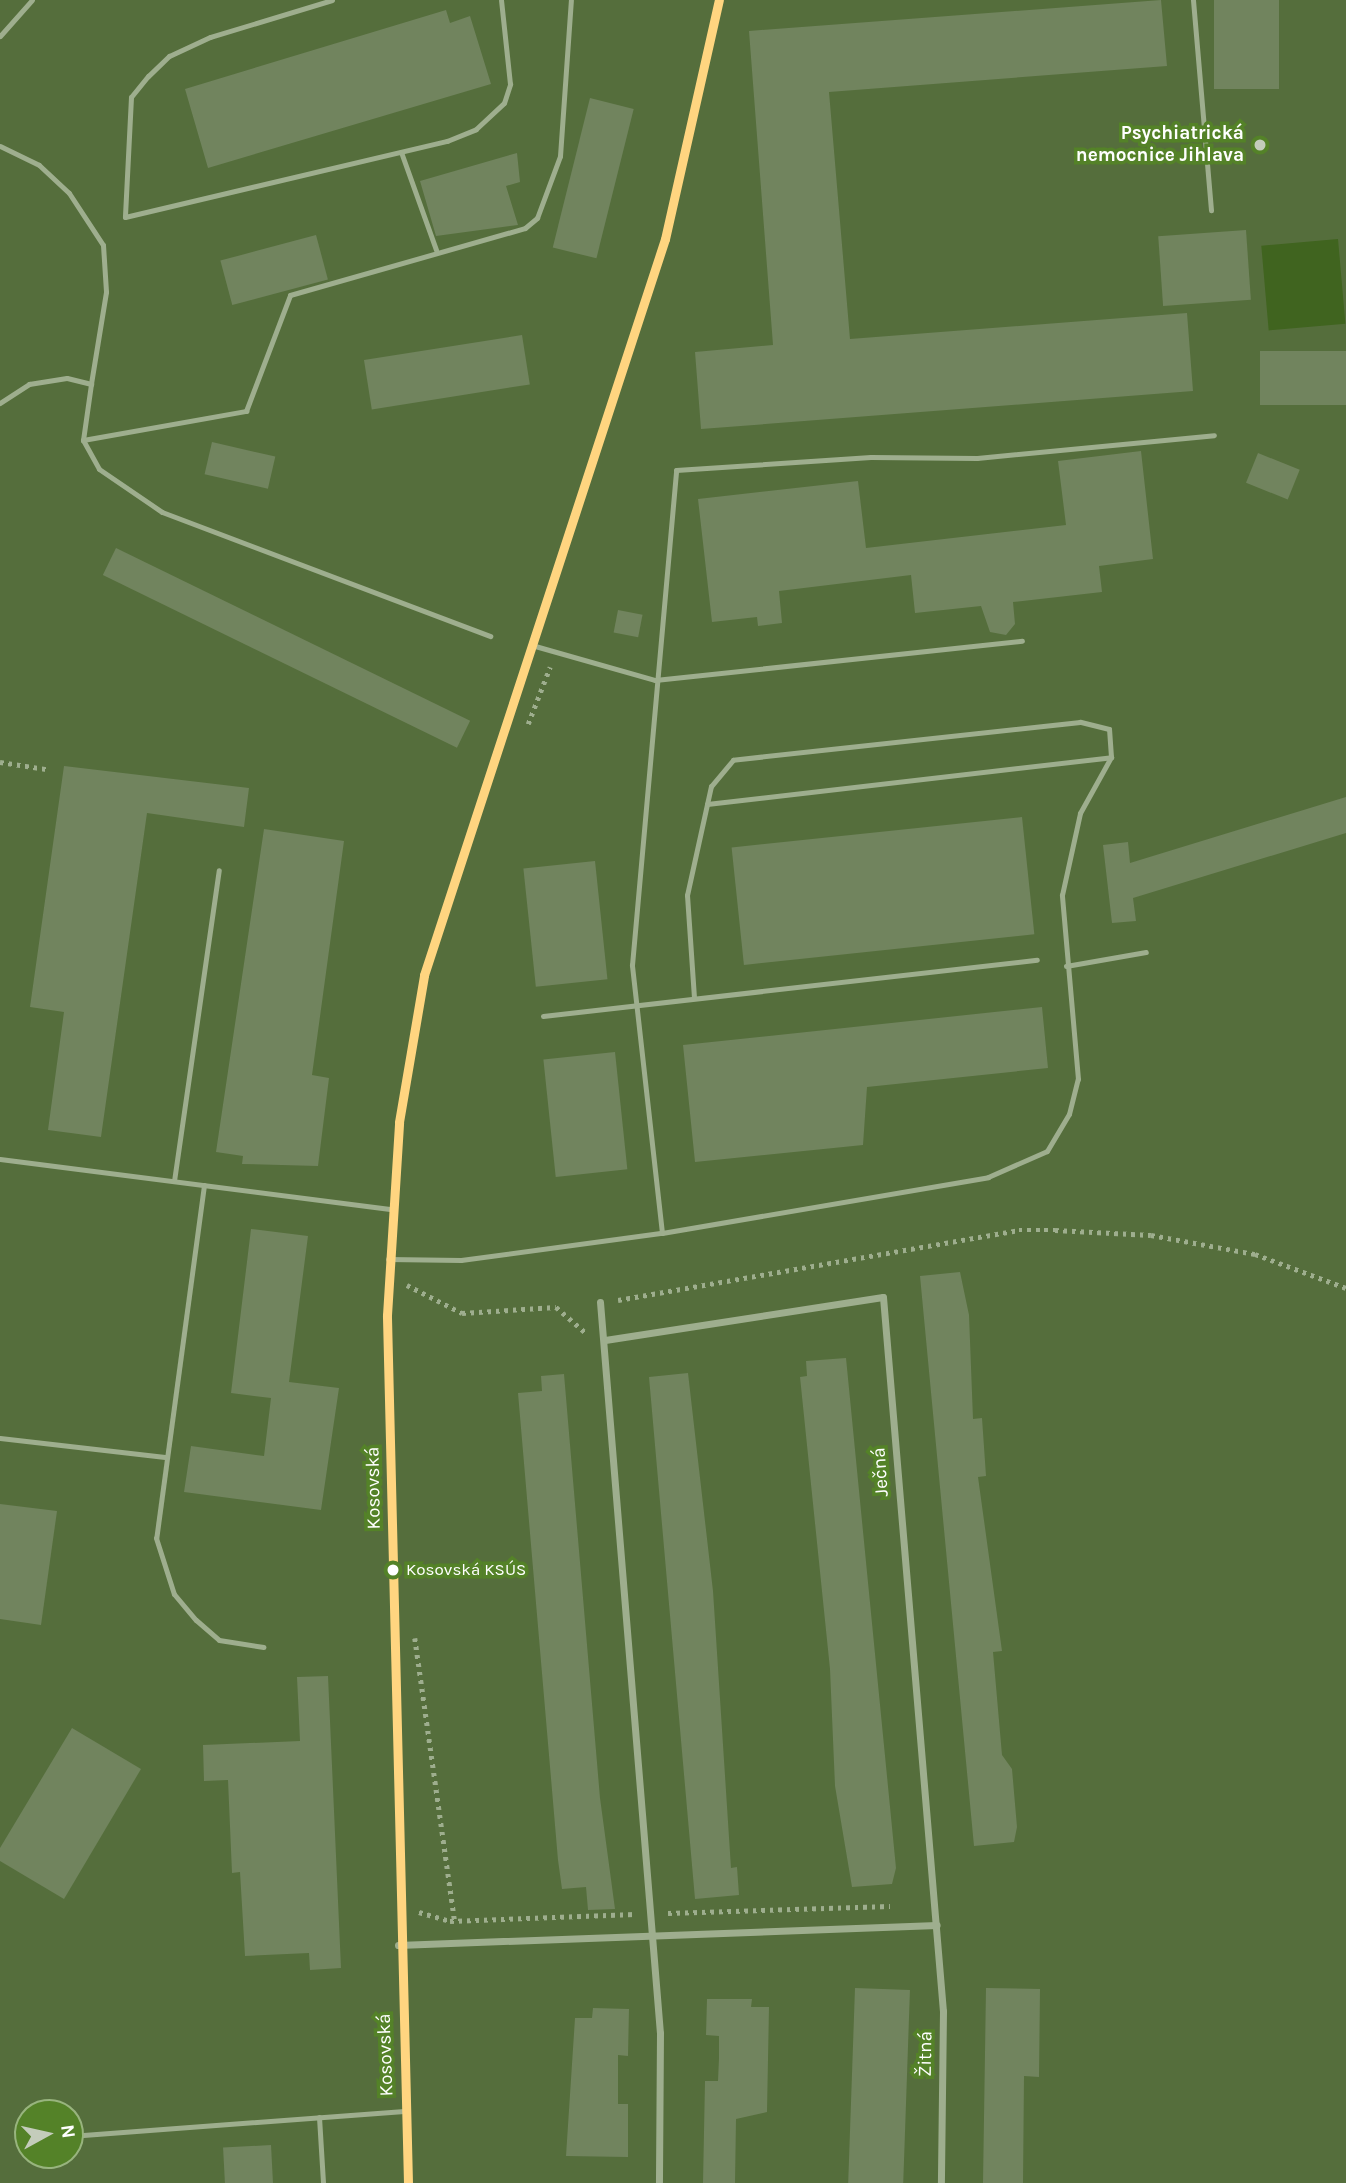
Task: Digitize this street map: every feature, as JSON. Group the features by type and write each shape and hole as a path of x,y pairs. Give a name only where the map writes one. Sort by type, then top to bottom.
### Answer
{"street":[{"name":"Kosovská","path":"408,2183 398,1945 388,1259 399,1122 424,975 535,646 665,239 719,0"},
{"name":"Ječná","path":"605,1340 883,1297 937,1925"},
{"path":"600,1303 660,2052 659,2183"},
{"path":"398,1945 650,1938 937,1925"},
{"name":"Žitná","path":"937,1925 941,2183"}],"lane":[{"path":"0,36 32,0"},
{"path":"332,0 210,37 169,56 148,76 131,97 125,217 401,152 476,128 504,103 510,84 501,0"},
{"path":"83,440 246,411 289,295 436,250 498,239 537,218 560,156 570,76 570,0"},
{"path":"1193,0 1211,210"},
{"path":"0,146 39,164 69,193 103,245 106,292 83,440 99,469 162,512 490,636"},
{"path":"401,152 436,250"},
{"path":"0,402 29,384 67,378 91,384"},
{"path":"662,1233 634,1004 654,680 676,470 871,457 976,458 1214,435"},
{"path":"535,646 654,680 1022,641"},
{"path":"388,1259 461,1260 662,1233 988,1177 1029,1163 1060,1134 1078,1079 1066,966 1062,895 1068,856 1080,813 1111,757 1109,729 1080,722 733,760 719,772 707,804 687,895 694,998"},
{"path":"707,804 1111,757"},
{"path":"174,1181 219,870"},
{"path":"1066,966 1146,952"},
{"path":"543,1016 1037,960"},
{"path":"0,1159 392,1209"},
{"path":"204,1185 156,1538 174,1594 219,1640 263,1647"},
{"path":"0,1438 165,1457"},
{"path":"84,2135 404,2111"},
{"path":"319,2117 323,2183"}],"path":[{"path":"523,737 555,653"},
{"path":"0,762 46,769"},
{"path":"600,1303 1019,1230 1164,1237 1255,1254 1346,1288"},
{"path":"404,1294 406,1261"},
{"path":"407,1285 462,1313 556,1307 594,1340 605,1340"},
{"path":"415,1623 455,1921"}],"shaded area":[{"path":"1338,239 1345,324 1269,330 1261,246"}],"building":[{"path":"1161,0 1167,66 829,92 850,339 1187,313 1193,391 701,429 695,352 773,345 749,31"},
{"path":"1214,0 1279,0 1279,89 1214,89"},
{"path":"446,10 450,23 470,16 491,84 208,168 185,89"},
{"path":"590,98 634,109 596,258 553,247"},
{"path":"517,153 520,182 506,186 518,225 436,236 420,181"},
{"path":"1246,230 1251,300 1163,306 1158,236"},
{"path":"316,235 328,279 232,305 220,261"},
{"path":"522,335 530,384 372,409 364,360"},
{"path":"1260,351 1346,351 1346,405 1260,405"},
{"path":"212,442 275,457 268,489 205,474"},
{"path":"1141,451 1153,559 1099,566 1102,592 1013,602 1015,624 1006,635 990,632 981,606 915,613 911,575 779,591 782,623 758,626 757,617 712,622 698,499 858,481 866,548 1066,525 1058,461"},
{"path":"1258,453 1300,470 1288,500 1246,483"},
{"path":"116,548 470,721 457,748 103,575"},
{"path":"618,610 643,615 638,637 614,633"},
{"path":"64,766 249,788 244,827 147,813 101,1137 48,1130 64,1012 30,1007"},
{"path":"1346,797 1346,833 1133,898 1136,921 1112,923 1103,845 1128,842 1130,863"},
{"path":"1022,817 1034,934 744,965 732,848"},
{"path":"264,829 344,841 312,1075 329,1078 318,1166 242,1164 243,1156 216,1152"},
{"path":"595,861 607,979 536,987 523,869"},
{"path":"1042,1007 1048,1068 867,1087 863,1145 695,1162 683,1045"},
{"path":"615,1052 627,1169 556,1177 543,1060"},
{"path":"251,1229 308,1236 289,1382 339,1388 321,1510 184,1492 191,1446 264,1456 271,1398 231,1393"},
{"path":"960,1272 969,1315 973,1419 982,1418 986,1476 978,1477 1002,1651 993,1652 1002,1755 1012,1769 1017,1827 1014,1842 974,1846 920,1276"},
{"path":"846,1358 896,1868 892,1884 852,1887 835,1786 830,1669 800,1377 807,1376 806,1361"},
{"path":"688,1373 713,1591 731,1868 737,1867 739,1895 695,1899 649,1377"},
{"path":"564,1374 600,1798 615,1909 588,1910 586,1887 562,1889 558,1860 518,1393 542,1391 541,1376"},
{"path":"0,1504 57,1511 41,1625 0,1619"},
{"path":"328,1676 341,1968 310,1970 309,1953 245,1956 240,1872 232,1873 228,1780 204,1781 203,1745 300,1741 297,1677"},
{"path":"72,1728 141,1769 64,1899 0,1861 0,1848"},
{"path":"855,1988 910,1990 903,2183 848,2183"},
{"path":"986,1988 1040,1989 1039,2077 1024,2076 1023,2183 983,2183"},
{"path":"707,1999 752,1999 751,2007 769,2007 767,2112 736,2119 735,2183 703,2183 705,2081 718,2081 719,2058 719,2036 706,2035"},
{"path":"593,2008 629,2009 628,2056 618,2055 618,2104 628,2104 628,2157 566,2156 575,2018 592,2018"},
{"path":"271,2145 273,2183 225,2183 223,2148"}],"transit line":[{"path":"408,2183 387,1315 399,1122 424,975 665,239 719,0"}],"place":[{"name":"Psychiatrická nemocnice Jihlava","path":"1260,145"},
{"name":"Kosovská KSÚS","path":"393,1570"}]}
